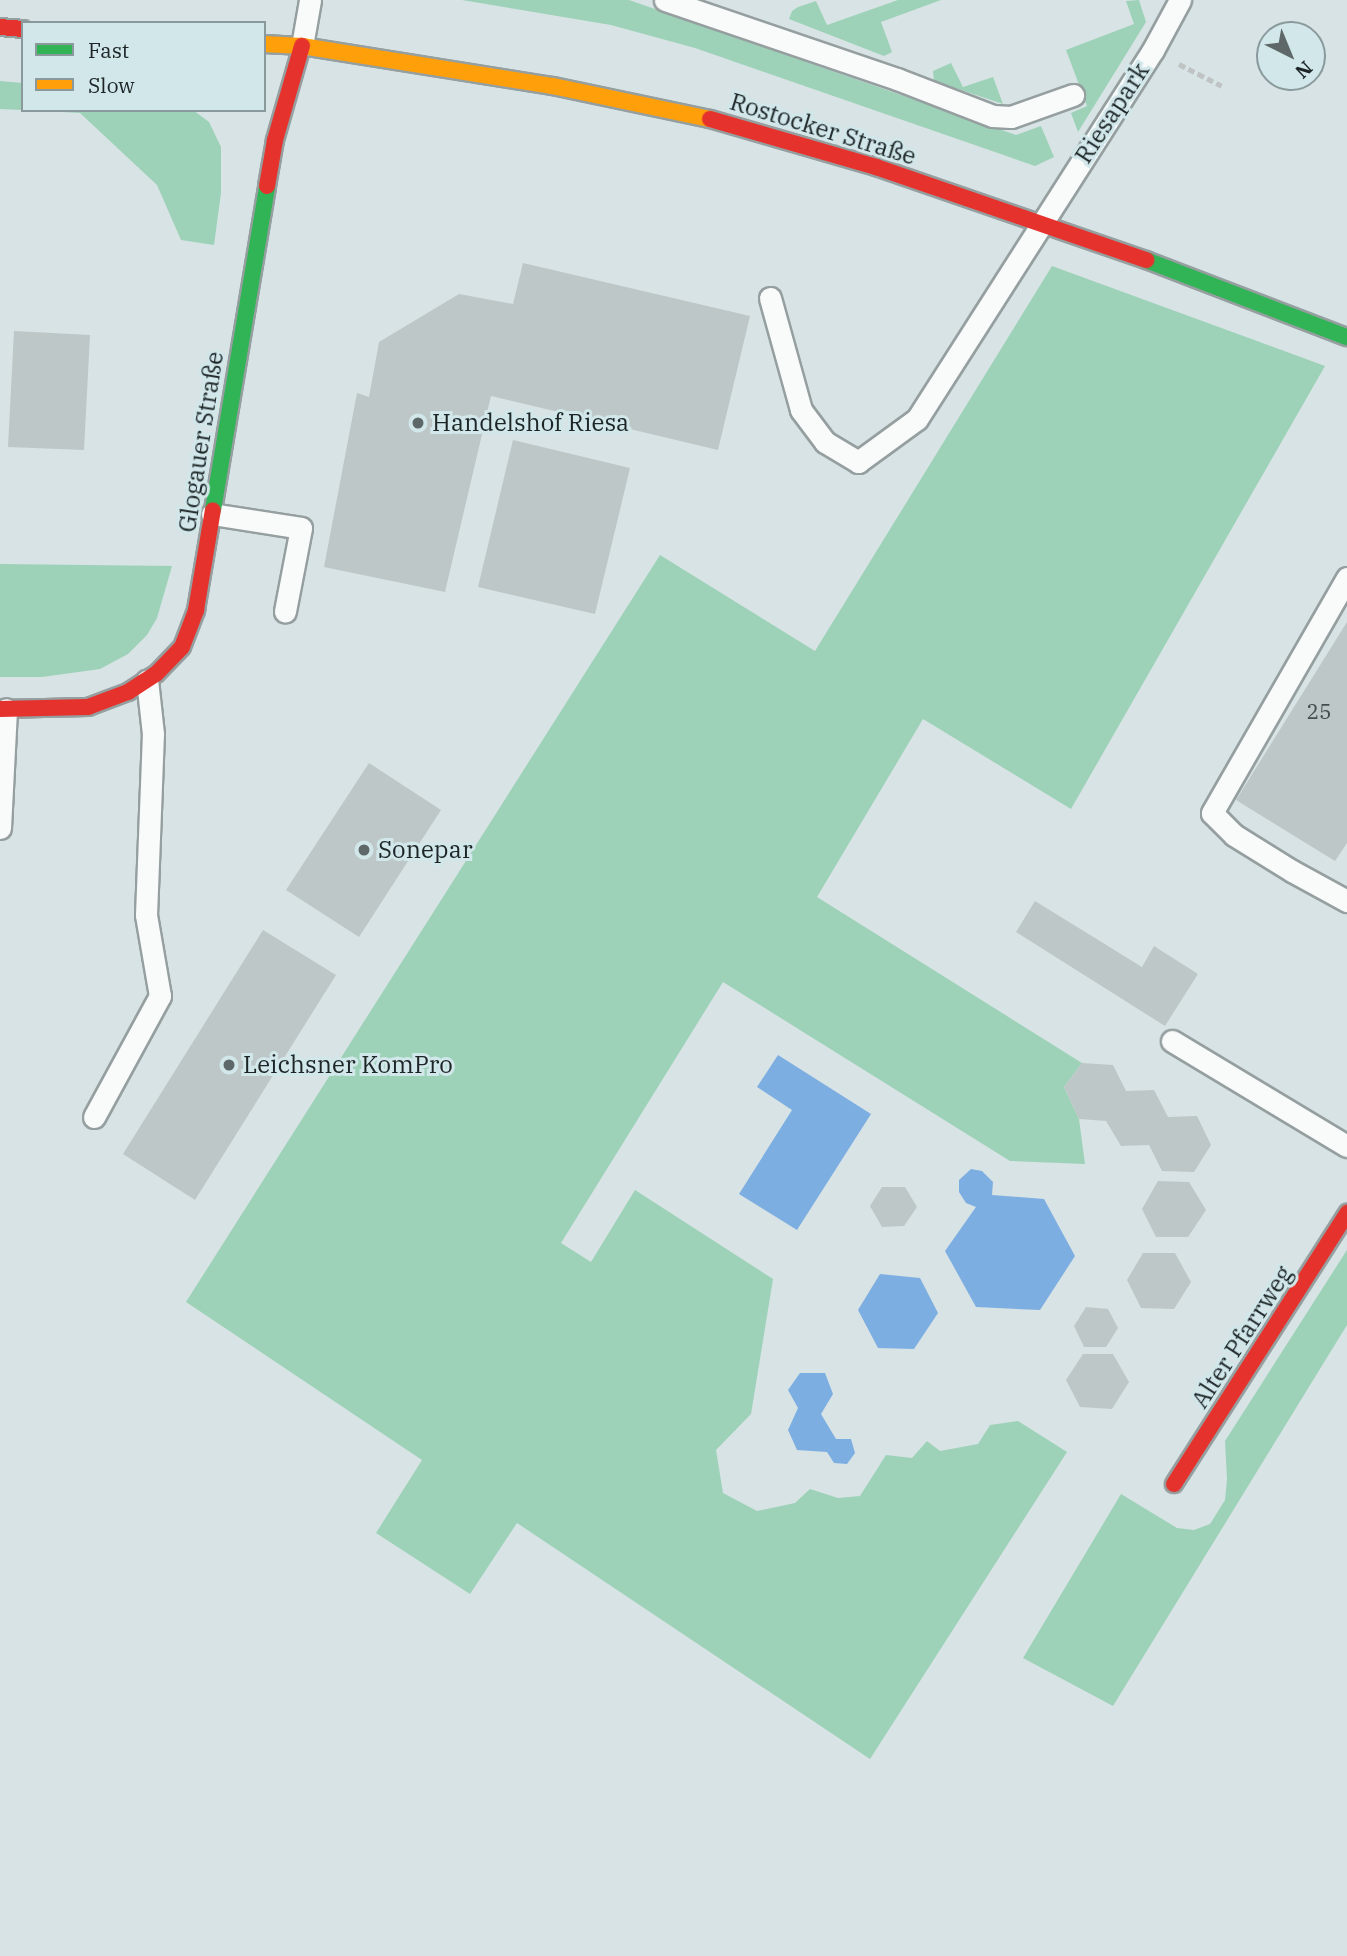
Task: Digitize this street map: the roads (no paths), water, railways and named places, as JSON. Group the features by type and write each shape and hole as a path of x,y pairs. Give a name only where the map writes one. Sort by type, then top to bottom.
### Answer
{"street":[{"path":"0,27 21,29"},
{"name":"Rostocker Straße","path":"266,44 302,46 552,86 690,113 876,167 1040,223 1347,337"},
{"name":"Glogauer Straße","path":"3,709 88,707 128,692 147,680 182,647 196,610 275,140 302,46"},
{"name":"Alter Pfarrweg","path":"1174,1484 1347,1213"}],"lane":[{"path":"302,46 310,0"},
{"path":"666,0 897,79 993,116 1011,117 1073,94"},
{"name":"Riesapark","path":"770,298 801,410 825,442 858,462 917,419 1153,50 1180,0"},
{"path":"212,514 301,528 285,611"},
{"path":"1347,578 1212,813 1234,835 1292,872 1347,901"},
{"path":"94,1116 160,996 146,915 153,734 147,680"},
{"path":"0,828 3,709"},
{"path":"1172,1041 1347,1146"}],"water":[{"path":"778,1055 871,1114 797,1230 739,1194 792,1110 757,1087"},
{"path":"971,1169 982,1171 993,1182 992,1195 1044,1199 1075,1256 1040,1310 976,1307 945,1251 976,1207 966,1203 959,1192 959,1180"},
{"path":"880,1274 920,1278 938,1313 914,1349 878,1348 858,1310"},
{"path":"800,1373 825,1373 833,1394 821,1414 836,1439 851,1439 855,1453 847,1464 834,1463 827,1452 797,1450 788,1430 798,1408 788,1390"}],"place":[{"name":"Handelshof Riesa","path":"418,423"},
{"name":"Sonepar","path":"364,850"},
{"name":"Leichsner KomPro","path":"229,1065"}]}
